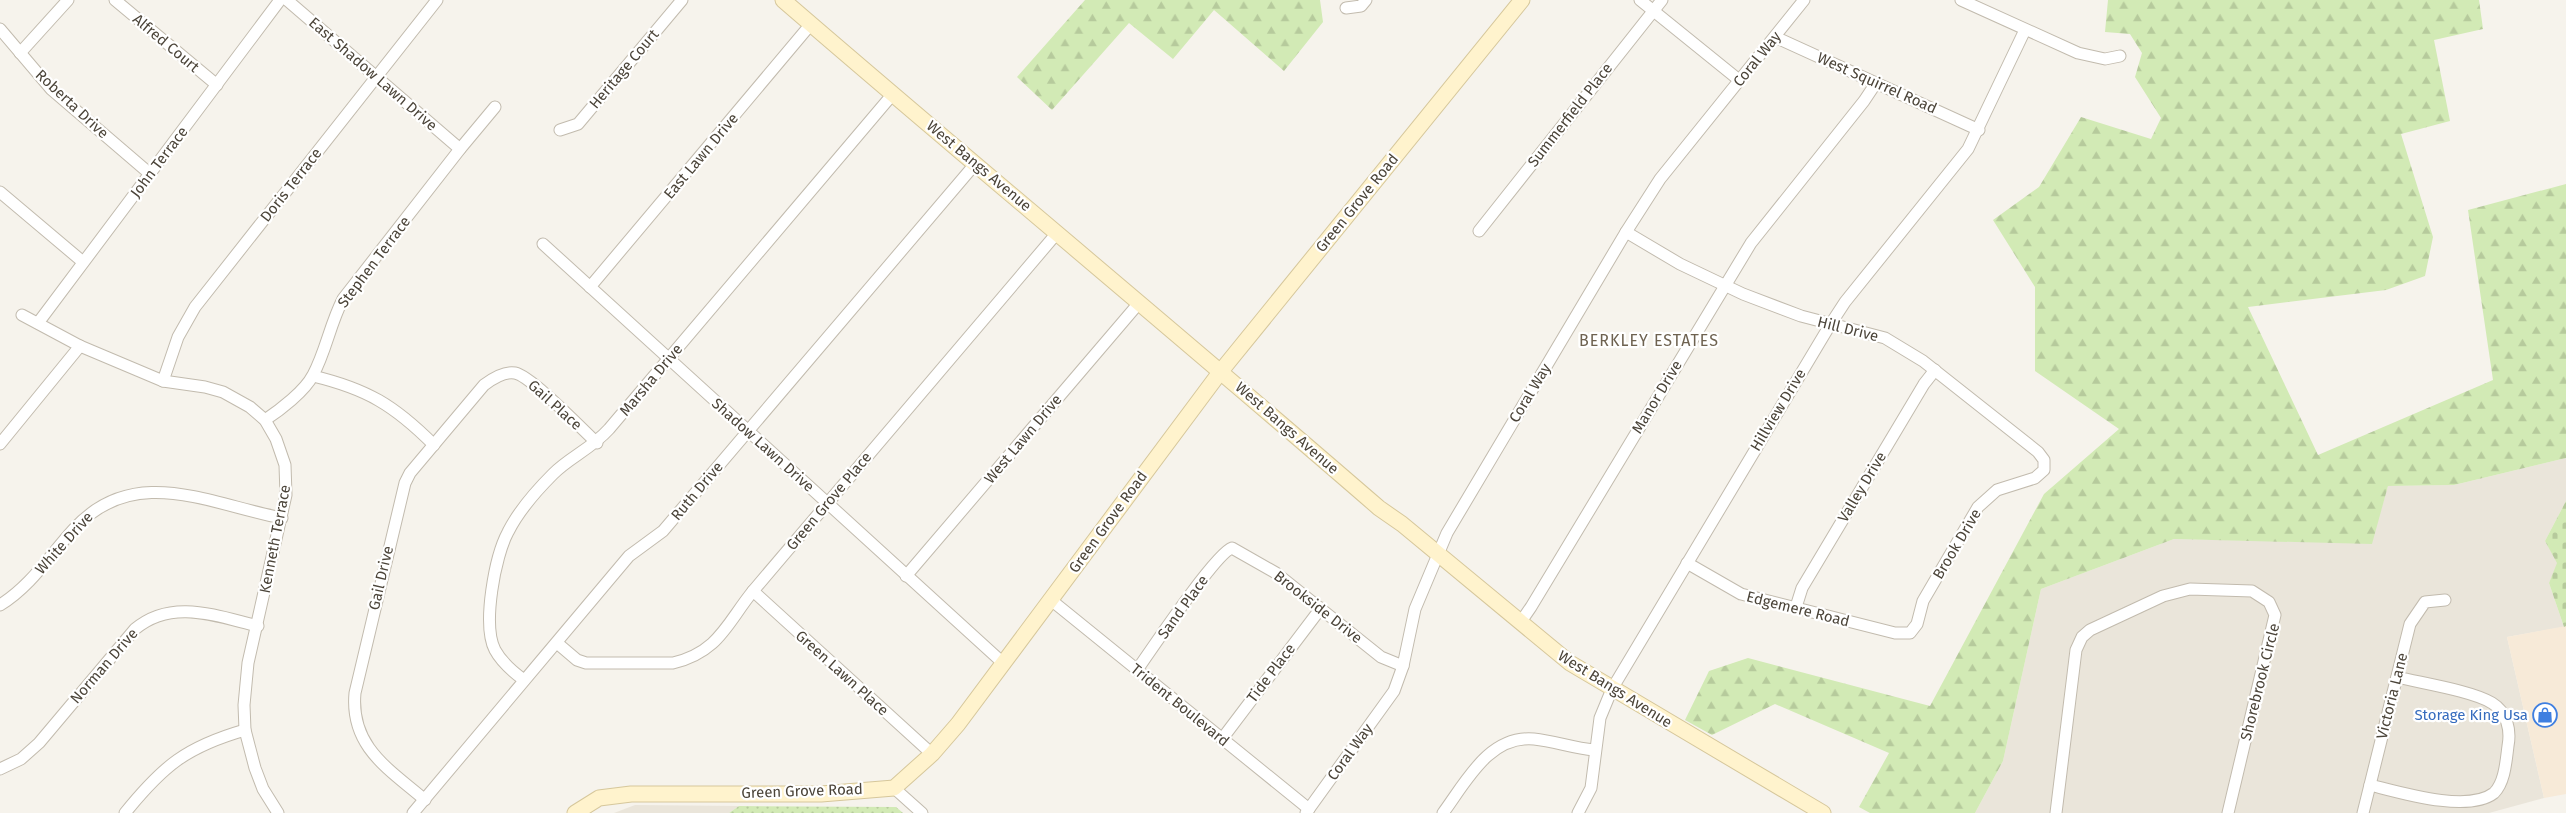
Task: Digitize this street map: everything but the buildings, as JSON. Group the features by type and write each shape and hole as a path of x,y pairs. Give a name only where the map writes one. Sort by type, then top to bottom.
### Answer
{"street":[{"path":"20,53 68,0"},
{"name":"Alfred Court","path":"115,0 217,85"},
{"name":"John Terrace","path":"38,323 280,0"},
{"name":"East Shadow Lawn Drive","path":"287,0 460,149"},
{"name":"Doris Terrace","path":"162,381 178,337 195,307 437,0"},
{"name":"Heritage Court","path":"560,130 578,124 682,0"},
{"name":"West Bangs Avenue","path":"783,0 892,95 976,163 1221,371 1379,508 1438,554 1565,660 1823,813"},
{"path":"1346,8 1361,6 1366,0"},
{"name":"Green Grove Road","path":"575,813 599,798 631,794 822,794 894,788 932,754 1051,600 1221,371 1522,0"},
{"path":"1640,0 1739,80"},
{"name":"Summerfield Place","path":"1479,231 1662,0"},
{"name":"Coral Way","path":"1308,811 1393,694 1403,666 1415,609 1447,533 1626,232 1660,179 1804,0"},
{"path":"1961,0 2025,30 2090,56 2106,59 2120,56"},
{"name":"East Lawn Drive","path":"590,287 811,24"},
{"name":"Roberta Drive","path":"0,29 61,99 149,173"},
{"name":"Hillview Drive","path":"1578,813 1594,777 1594,750 1600,718 1612,689 1845,302 1968,149 1979,130 2025,30"},
{"name":"West Squirrel Road","path":"1775,37 1979,130"},
{"name":"Manor Drive","path":"1520,623 1751,243 1864,101 1876,83"},
{"name":"Marsha Drive","path":"524,680 502,661 492,644 489,630 488,612 504,541 514,521 553,474 597,443 892,95"},
{"name":"Stephen Terrace","path":"265,420 288,402 313,376 330,325 344,299 460,149 495,107"},
{"name":"Ruth Drive","path":"413,813 629,556 663,530 976,163"},
{"path":"0,192 83,262"},
{"name":"Hill Drive","path":"1626,232 1680,264 1724,286 1800,316 1885,338 1935,370 2038,452 2044,460 2044,464"},
{"name":"Green Grove Place","path":"557,643 577,660 586,662 667,663 684,660 701,652 718,639 753,591 1057,233"},
{"name":"Shadow Lawn Drive","path":"543,244 1003,663"},
{"name":"West Lawn Drive","path":"906,576 1139,303"},
{"name":"Kenneth Terrace","path":"22,315 80,346 162,381 205,387 223,392 250,407 265,420 276,439 285,465 286,496 246,680 246,730 255,768 275,812"},
{"path":"0,444 80,346"},
{"name":"Valley Drive","path":"1796,607 1807,579 1924,384 1935,370"},
{"name":"Gail Place","path":"510,373 517,373 534,385 597,443"},
{"name":"Gail Drive","path":"425,800 381,763 369,750 357,725 354,702 401,493 410,473 484,386 497,377 510,373"},
{"path":"313,376 345,384 372,395 405,418 434,445"},
{"name":"Brook Drive","path":"1914,629 1923,600 1978,507 1997,490 2035,478 2044,470 2044,464"},
{"name":"White Drive","path":"0,605 25,586 90,513 124,495 143,492 172,493 282,518"},
{"name":"Brookside Drive","path":"1232,548 1276,573 1382,657 1403,666"},
{"name":"Sand Place","path":"1137,670 1214,566 1225,552 1232,548"},
{"name":"Edgemere Road","path":"1687,563 1734,592 1895,633 1910,633 1914,629"},
{"name":"Shorebrook Circle","path":"2056,813 2076,650 2082,637 2090,630 2163,596 2201,588 2258,593 2269,602 2276,622 2228,813"},
{"name":"Green Lawn Place","path":"753,591 932,754"},
{"name":"Trident Boulevard","path":"1051,600 1308,811"},
{"name":"Victoria Lane","path":"2363,813 2410,624 2426,602 2445,600"},
{"name":"Tide Place","path":"1222,739 1321,608"},
{"name":"Norman Drive","path":"0,769 31,751 135,629 149,618 163,613 183,611 258,626"},
{"path":"2370,785 2452,806 2483,801 2495,792 2503,776 2509,740 2508,724 2501,709 2492,702 2460,692 2397,677"},
{"path":"124,813 157,776 182,756 215,739 246,730"},
{"path":"1443,813 1484,758 1502,744 1515,740 1531,739 1573,748 1594,750"},
{"path":"894,788 922,813"}],"shaded area":[{"path":"2566,458 2566,501 2545,541 2558,563 2549,583 2564,627 2507,637 2544,798 2489,813 1975,813 2003,761 2041,589 2174,539 2371,543 2388,486 2454,485"},
{"name":"Storage King Usa","path":"2566,626 2566,794 2544,798 2507,637"},
{"path":"635,805 739,806 729,813 614,813"}],"green space":[{"path":"1085,0 1320,0 1323,22 1284,71 1214,10 1173,59 1129,23 1052,110 1017,77"},
{"path":"2108,0 2479,0 2483,29 2434,40 2450,121 2401,134 2433,237 2425,276 2386,290 2248,307 2318,455 2493,380 2468,210 2566,184 2566,458 2454,485 2388,486 2372,544 2174,539 2041,589 2003,761 1975,813 1870,813 1859,807 1889,753 1775,704 1712,735 1685,720 1709,671 1748,658 1930,706 2044,494 2119,429 2035,371 2035,287 1993,220 2039,187 2081,117 2151,139 2161,118 2135,77 2142,53 2130,34 2105,32"},
{"path":"2566,501 2566,626 2564,627 2549,583 2557,563 2545,541"},
{"path":"739,806 896,807 903,813 729,813"}],"place":[{"name":"Storage King Usa","path":"2545,715"}],"district":[{"name":"BERKLEY ESTATES","path":"1649,340"}]}
